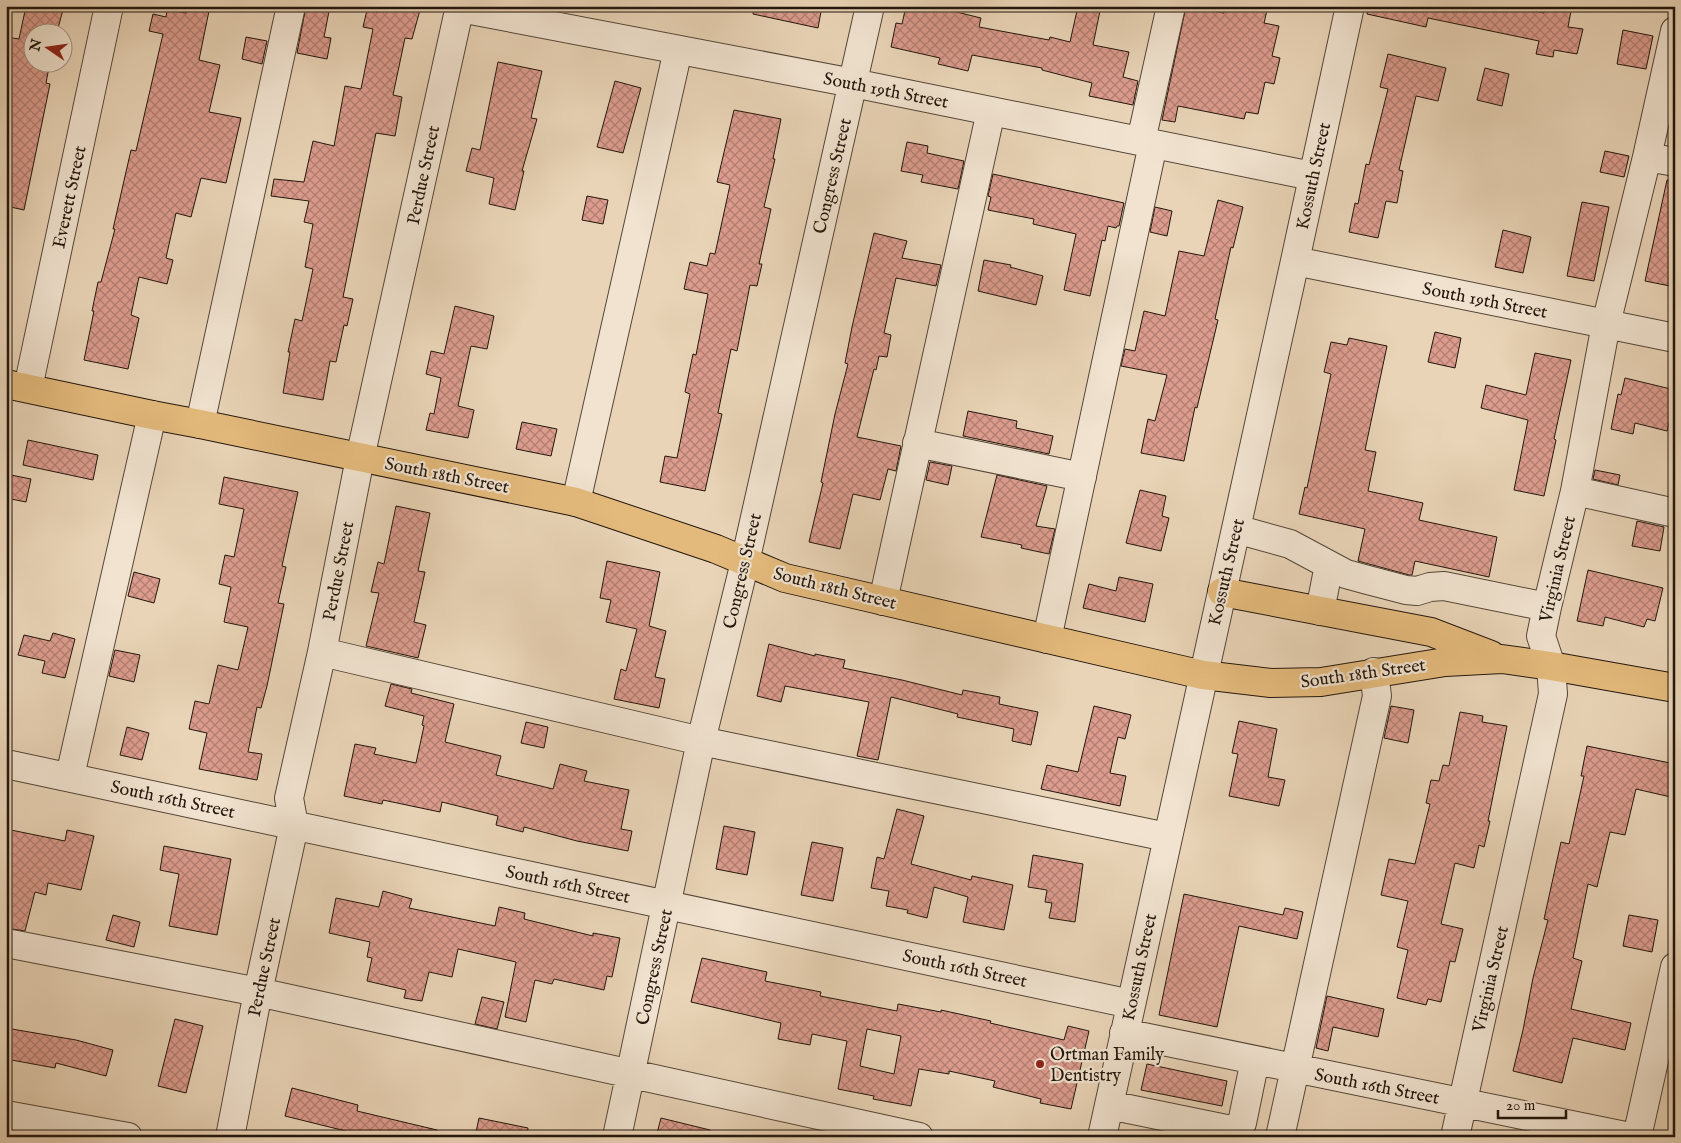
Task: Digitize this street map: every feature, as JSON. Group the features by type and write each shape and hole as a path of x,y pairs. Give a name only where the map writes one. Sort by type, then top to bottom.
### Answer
{"main road":[{"name":"South 18th Street","path":"17,386 576,502 716,549 785,578 1203,675 1281,683 1321,682 1445,662 1502,660 1551,666 1675,688"},
{"path":"1222,592 1431,632 1502,660"}],"street":[{"name":"Everett Street","path":"17,386 109,6"},
{"path":"200,424 291,6"},
{"name":"Congress Street","path":"617,1137 668,904 701,741 745,562 870,6"},
{"path":"1047,639 1082,477 1147,142 1171,6"},
{"name":"Kossuth Street","path":"1102,1137 1350,6"},
{"name":"South 19th Street","path":"460,7 853,83 1312,176"},
{"name":"Perdue Street","path":"230,1137 258,992 294,826 289,798 322,652 360,458 460,7"},
{"name":"Virginia Street","path":"1454,1137 1553,694 1551,666 1541,636 1546,607 1576,491 1606,324 1647,157 1675,30"},
{"path":"576,502 678,50"},
{"path":"882,601 992,111"},
{"path":"1647,157 1675,162"},
{"name":"South 19th Street","path":"1295,261 1675,338"},
{"path":"70,776 152,415"},
{"path":"917,443 1082,477"},
{"path":"1576,491 1675,513"},
{"path":"1236,529 1290,544 1346,574 1406,590 1417,591 1430,586 1444,586 1546,607"},
{"path":"1320,611 1329,565"},
{"path":"322,652 701,741 1167,837"},
{"path":"1280,1137 1377,696 1374,672"},
{"name":"South 16th Street","path":"6,764 70,776 294,826 668,904 1131,1004"},
{"path":"6,943 258,992 919,1137"},
{"path":"1637,1137 1675,967"},
{"name":"South 16th Street","path":"1124,1033 1630,1137"},
{"path":"1109,1105 1231,1130 1242,1123 1254,1060"},
{"path":"6,1115 128,1137"}],"building":[{"path":"26,6 64,6 60,22 23,22"},
{"path":"187,6 210,6 199,60 220,65 209,112 241,118 226,183 201,178 191,217 176,213 166,258 173,260 167,284 139,277 131,315 139,318 128,369 84,360 98,282 101,282 115,229 113,229 131,150 136,151 163,34 149,31 153,14 166,17 167,10 186,13"},
{"path":"306,6 330,6 324,37 331,38 327,59 297,53"},
{"path":"380,6 406,6 420,10 412,39 405,38 393,95 402,97 395,136 376,133 343,297 353,299 347,326 344,325 336,362 330,361 323,400 283,393 290,352 288,352 295,319 302,321 313,269 305,267 313,224 304,222 309,201 271,196 274,179 304,182 313,141 334,146 345,86 361,89 373,29 363,27 367,10 378,12"},
{"path":"754,6 822,6 818,28 753,14"},
{"path":"906,6 932,6 981,18 979,27 1049,40 1050,37 1070,42 1078,6 1101,6 1093,45 1129,52 1123,77 1138,81 1133,105 1089,96 1092,83 1042,70 1042,68 972,55 968,71 938,64 940,58 891,47 896,23 902,24"},
{"path":"1186,6 1224,13 1226,6 1268,6 1264,23 1279,26 1272,56 1280,58 1274,84 1265,82 1258,114 1246,112 1244,119 1178,106 1175,122 1162,120"},
{"path":"1368,6 1510,6 1544,13 1546,6 1572,6 1568,27 1583,29 1577,54 1554,50 1553,57 1536,54 1539,41 1428,18 1426,27 1367,14"},
{"path":"22,25 22,72 48,72 46,83 50,84 24,210 6,206 6,37 19,39"},
{"path":"1623,30 1653,36 1646,69 1617,64"},
{"path":"246,37 267,41 262,64 242,59"},
{"path":"1388,54 1446,68 1438,101 1416,96 1399,170 1403,171 1397,203 1386,201 1378,238 1349,232 1355,203 1358,204 1366,164 1369,165 1388,89 1380,87"},
{"path":"498,62 542,71 531,118 537,119 522,171 524,171 515,210 489,204 494,178 466,171 472,148 480,150"},
{"path":"1485,68 1509,74 1502,106 1477,100"},
{"path":"615,81 641,88 623,153 597,147"},
{"path":"734,110 781,119 773,159 775,159 764,207 771,209 759,264 762,264 757,286 750,285 737,351 731,349 718,413 722,414 705,491 660,482 665,456 677,458 690,394 685,392 693,354 696,355 708,294 684,289 690,262 707,266 710,253 715,254 730,185 717,182"},
{"path":"907,142 928,146 927,153 964,161 958,189 921,182 923,175 901,171"},
{"path":"1605,151 1629,156 1624,177 1600,172"},
{"path":"993,174 1124,203 1119,226 1116,228 1108,226 1105,241 1102,240 1090,296 1064,290 1076,234 1033,224 1034,219 988,210 991,197 988,196"},
{"path":"1667,180 1675,181 1675,287 1645,281"},
{"path":"587,196 608,200 603,224 582,220"},
{"path":"1218,200 1243,207 1233,248 1231,247 1215,319 1218,320 1197,408 1195,407 1184,461 1141,453 1148,419 1155,421 1167,375 1121,366 1125,349 1135,351 1144,311 1165,316 1179,251 1204,256"},
{"path":"1582,202 1609,207 1594,281 1567,276"},
{"path":"1155,207 1172,211 1167,236 1150,232"},
{"path":"1503,230 1531,237 1523,273 1495,267"},
{"path":"874,233 907,241 902,258 941,265 936,286 896,278 884,333 891,335 887,357 879,356 876,370 874,369 857,437 901,446 896,471 888,469 880,500 853,494 840,549 809,542 823,483 821,482 835,414 848,364 845,363 852,327"},
{"path":"984,260 1011,265 1010,267 1043,276 1036,305 978,291"},
{"path":"455,306 494,316 487,349 471,346 458,406 474,410 468,438 426,430 430,413 434,414 441,378 426,374 431,351 444,354"},
{"path":"1435,332 1461,338 1455,368 1428,362"},
{"path":"1349,338 1387,346 1365,450 1376,452 1368,491 1423,503 1419,520 1497,537 1489,577 1415,561 1412,575 1409,575 1358,561 1365,529 1299,514 1305,487 1307,488 1331,374 1324,372 1331,342 1347,345"},
{"path":"1535,353 1571,360 1544,496 1514,490 1528,420 1481,408 1486,385 1526,395"},
{"path":"1625,378 1675,390 1675,401 1667,431 1635,423 1633,434 1611,429 1618,394 1621,395"},
{"path":"968,411 1017,421 1016,428 1053,436 1049,454 963,436"},
{"path":"522,422 557,429 551,456 516,449"},
{"path":"28,440 98,455 93,480 23,465"},
{"path":"930,462 952,466 948,485 926,480"},
{"path":"1595,470 1620,475 1618,485 1593,479"},
{"path":"6,474 31,479 26,502 6,498"},
{"path":"997,475 1047,486 1036,526 1055,529 1049,554 1021,548 1022,545 981,537"},
{"path":"224,477 298,492 282,566 286,567 278,603 284,604 267,686 261,708 257,707 248,752 262,754 257,780 199,769 207,733 189,729 195,701 209,704 218,665 238,670 248,627 224,622 231,587 219,584 225,555 234,557 244,509 219,504"},
{"path":"1140,490 1166,496 1162,516 1169,518 1161,551 1126,543"},
{"path":"396,506 430,513 418,571 425,572 414,622 426,625 418,658 366,646 379,593 371,592 378,562 384,564"},
{"path":"1637,521 1664,527 1660,551 1632,546"},
{"path":"607,561 660,572 649,626 666,631 655,677 665,679 659,708 614,699 621,669 626,671 637,629 606,622 611,600 600,598"},
{"path":"1588,570 1663,588 1655,621 1647,619 1644,627 1605,617 1603,626 1577,621"},
{"path":"134,572 160,579 154,603 128,596"},
{"path":"1119,577 1153,584 1145,622 1083,608 1089,584 1116,591"},
{"path":"53,633 75,639 65,678 42,673 45,661 18,655 24,635 50,641"},
{"path":"769,644 815,656 815,654 845,660 843,668 962,695 963,690 1000,697 999,704 1038,712 1031,745 1012,741 1014,729 957,717 958,714 891,697 878,760 857,756 869,702 785,686 781,702 757,696"},
{"path":"115,650 140,655 134,682 109,676"},
{"path":"391,684 412,689 411,693 454,704 445,742 501,756 496,775 553,789 560,764 587,771 584,781 629,790 621,829 632,831 628,851 577,841 524,827 523,832 496,825 498,816 442,802 440,812 383,800 382,804 344,796 355,744 376,748 374,754 416,763 424,726 422,725 424,716 385,706"},
{"path":"1094,706 1131,715 1125,739 1118,737 1110,773 1126,776 1120,806 1041,789 1047,765 1078,772"},
{"path":"1391,706 1414,710 1408,743 1384,738"},
{"path":"1460,712 1483,716 1482,722 1507,726 1484,847 1479,845 1474,868 1455,863 1441,924 1463,929 1455,962 1450,961 1441,1002 1428,999 1426,1005 1397,998 1408,950 1397,947 1408,901 1381,895 1389,859 1415,864 1430,804 1426,803 1431,780 1439,781 1443,765 1449,766"},
{"path":"1239,721 1277,729 1268,777 1285,780 1279,806 1229,796 1238,754 1232,753"},
{"path":"526,722 548,727 544,748 521,743"},
{"path":"127,727 149,733 142,760 120,755"},
{"path":"1587,746 1675,764 1675,798 1636,789 1625,835 1610,832 1597,887 1588,884 1573,958 1582,961 1571,1009 1631,1023 1625,1050 1573,1038 1562,1083 1513,1071 1533,978 1548,920 1544,919 1561,842 1569,844 1584,776 1581,776"},
{"path":"897,809 924,816 911,864 971,880 972,876 1013,885 1004,930 963,922 968,897 934,887 927,918 907,913 908,910 886,906 889,891 871,888 877,857 884,859"},
{"path":"724,826 755,832 747,875 716,869"},
{"path":"6,829 65,841 67,830 94,836 81,890 48,883 46,895 35,892 25,931 6,928"},
{"path":"812,842 843,848 833,901 801,895"},
{"path":"164,846 231,859 217,935 169,926 179,874 160,870"},
{"path":"1033,855 1083,864 1075,922 1049,918 1052,903 1045,902 1047,890 1028,887"},
{"path":"383,891 412,899 409,908 495,926 499,907 525,913 524,919 593,936 593,933 620,938 612,977 607,976 604,990 554,979 552,984 535,980 526,1022 505,1017 516,962 458,949 452,977 429,972 422,1001 404,998 406,990 367,981 372,958 367,957 370,942 329,933 336,898 379,907"},
{"path":"1184,894 1283,915 1285,908 1303,912 1297,939 1239,926 1217,1027 1159,1015"},
{"path":"113,915 140,922 134,947 106,940"},
{"path":"1629,915 1658,920 1652,952 1623,946"},
{"path":"702,958 767,972 765,981 821,992 820,996 897,1011 898,1004 941,1012 941,1010 1064,1040 1068,1026 1089,1031 1071,1109 1040,1103 1041,1099 993,1087 995,1081 949,1071 949,1074 919,1069 911,1106 873,1099 874,1096 838,1089 847,1041 812,1034 810,1045 778,1039 781,1023 691,1002","holes":["867,1029 901,1036 894,1074 860,1066"]},
{"path":"1327,996 1384,1009 1378,1037 1333,1027 1328,1051 1316,1048"},
{"path":"482,997 504,1002 497,1029 475,1024"},
{"path":"175,1019 203,1026 186,1093 158,1086"},
{"path":"6,1028 76,1040 113,1050 106,1076 56,1063 55,1068 6,1059"},
{"path":"1147,1064 1227,1081 1222,1106 1141,1090"},
{"path":"292,1088 358,1105 357,1111 437,1130 436,1137 370,1137 285,1116"},
{"path":"479,1118 528,1128 527,1137 475,1137"},
{"path":"661,1118 710,1130 709,1137 656,1137"}],"place":[{"name":"Ortman Family Dentistry","path":"1040,1064"}]}
